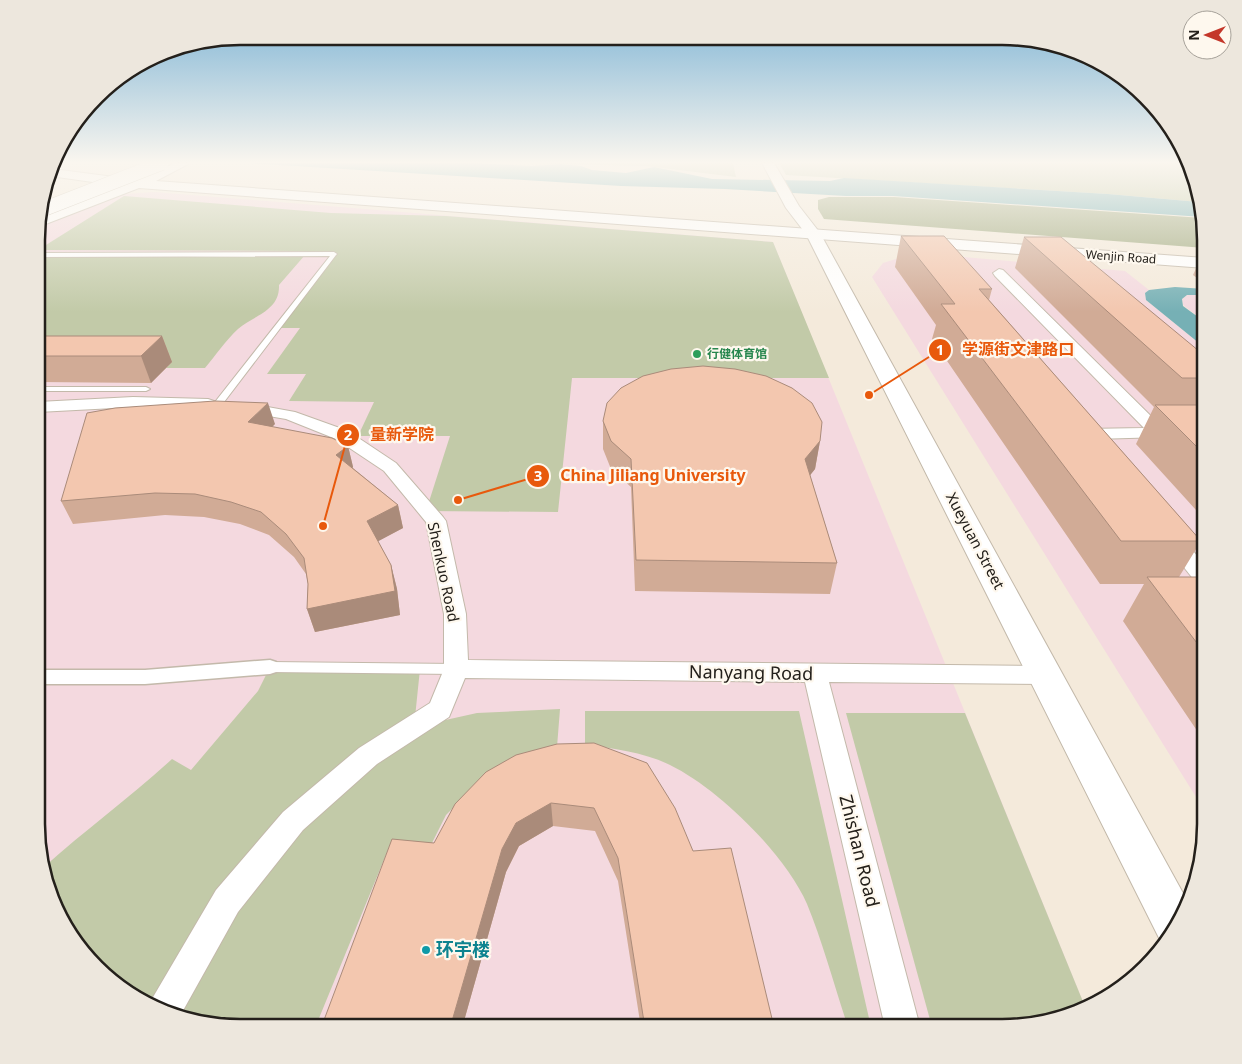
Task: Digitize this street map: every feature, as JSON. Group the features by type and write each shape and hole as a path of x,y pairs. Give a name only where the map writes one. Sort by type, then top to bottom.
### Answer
{"main road":[{"path":"46,219 63,213"},
{"name":"Wenjin Road","path":"661,213 813,221 1197,262"},
{"name":"Wenjin Road","path":"675,213 813,221 1197,253"},
{"name":"Xueyuan Street","path":"806,213 838,248 1183,897"},
{"name":"Xueyuan Street","path":"813,221 1173,918"}],"street":[{"path":"999,273 1158,433 1085,434 1097,450"},
{"name":"Shenkuo Road","path":"45,407 133,402 218,404 289,415 342,435 390,467 436,521 455,614 456,670"},
{"path":"1161,526 1197,569"},
{"path":"45,677 145,677 270,667"},
{"name":"Nanyang Road","path":"456,670 1046,675"},
{"path":"168,1005 227,901 293,821 368,756 440,710 456,670"},
{"name":"Zhishan Road","path":"815,674 901,1019"}],"lane":[{"path":"45,255 334,254 218,404"},
{"path":"45,389 146,389"},
{"path":"270,667 456,670"}],"shaded area":[{"path":"74,213 410,213 773,242 1083,1001 1065,1009 1015,1019 227,1019 177,1009 142,993 121,979 93,953 71,922 55,887 45,837 46,223"},
{"path":"929,254 1125,271 1149,290 1145,293 1146,300 1197,341 1197,799 872,277 883,263 906,256"},
{"path":"1187,295 1197,295 1197,316 1183,305 1182,299"}],"green space":[{"path":"97,213 327,213 446,216 773,242 829,378 572,378 558,512 426,511 450,436 358,436 374,402 289,401 306,374 267,374 300,328 277,328 333,254 299,251 45,250 45,246"},
{"path":"820,213 1124,213 1196,217 1197,247 824,219"},
{"path":"45,254 305,255 279,285 278,294 271,307 238,329 205,368 166,368 171,362 45,361"},
{"path":"270,667 420,669 414,727 477,713 560,709 557,747 477,784 446,815 429,849 390,845 319,1019 227,1019 177,1009 142,993 111,971 85,943 71,922 60,899 49,863 172,759 191,770 258,691"},
{"path":"585,711 799,711 869,1019 846,1019 824,950 807,904 783,865 749,825 709,790 670,765 639,754 585,744"},
{"path":"846,713 965,713 1083,1001 1065,1009 1015,1019 930,1019"}],"water":[{"path":"1139,213 1195,213 1195,216"},
{"path":"1175,287 1197,288 1197,295 1187,295 1182,299 1183,306 1197,316 1197,341 1146,300 1145,293 1149,290"}],"building":[{"path":"901,236 944,236 992,289 979,289 1197,536 1197,541 1121,541 941,304 955,304"},
{"path":"1024,237 1061,237 1197,349 1197,378 1182,378"},
{"path":"45,336 162,336 141,356 45,356"},
{"path":"703,366 735,369 766,376 792,388 812,403 822,422 820,441 805,459 837,563 636,560 631,459 611,441 603,421 607,403 621,388 643,376 671,369"},
{"path":"215,401 268,403 248,422 332,438 348,446 336,455 398,505 367,521 391,565 395,591 307,609 308,584 304,558 286,534 261,512 231,502 195,494 155,493 61,501 87,413 115,408"},
{"path":"1155,405 1197,405 1197,447"},
{"path":"1147,577 1197,577 1197,643"},
{"path":"594,743 647,763 675,808 693,851 731,848 772,1019 644,1019 618,858 594,808 551,803 516,823 502,849 453,1019 324,1019 392,839 434,843 455,804 486,772 516,755 557,744"}],"place":[{"name":"行健体育馆","path":"697,354"},
{"name":"学源街文津路口","path":"869,395"},
{"name":"China Jiliang University","path":"458,500"},
{"name":"量新学院","path":"323,526"},
{"name":"环宇楼","path":"426,950"}]}
